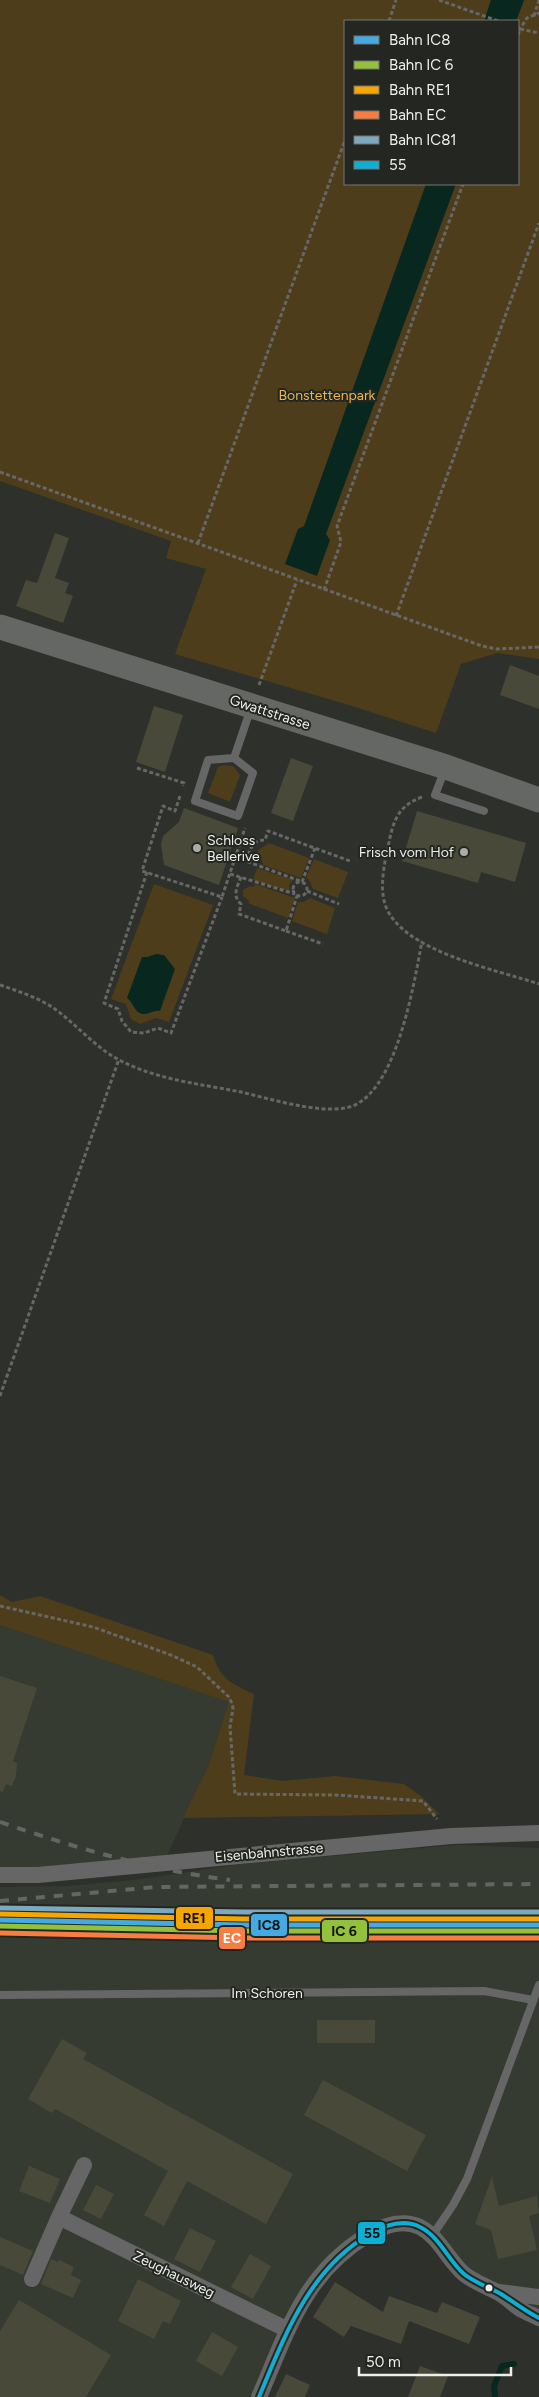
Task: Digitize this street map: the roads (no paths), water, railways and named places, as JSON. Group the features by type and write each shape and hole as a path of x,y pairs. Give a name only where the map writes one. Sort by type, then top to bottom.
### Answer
{"main road":[{"name":"Gwattstrasse","path":"0,627 446,768 539,800"}],"street":[{"name":"Eisenbahnstrasse","path":"0,1875 38,1874 451,1836 539,1833"},
{"path":"32,2279 84,2165"},
{"name":"Zeughausweg","path":"59,2217 288,2330"},
{"path":"259,2397 288,2330 318,2277 341,2253 382,2228 400,2223 419,2227 432,2236 463,2273 499,2292 522,2310 539,2318"},
{"path":"499,2292 539,2297"}],"lane":[{"path":"234,758 251,707"},
{"path":"234,758 253,773 238,816 195,801 208,760 234,758"},
{"path":"446,768 435,795 484,811"},
{"path":"432,2236 453,2205 466,2179 539,1985"},
{"name":"Im Schoren","path":"0,1995 484,1991 532,2000"}],"waterway":[{"path":"495,2397 494,2386 502,2366 514,2364"}],"railway":[{"path":"0,1822 114,1857 170,1870 230,1880"},
{"path":"0,1901 156,1887 539,1884"}],"rail line":[{"name":"IC81","path":"0,1908 244,1912 539,1912"},
{"name":"RE1","path":"0,1914 244,1919 539,1919"},
{"name":"IC8","path":"0,1920 244,1925 539,1925"},
{"name":"EC","path":"0,1933 244,1938 539,1938"}],"place":[{"name":"Schloss Bellerive","path":"197,848"},
{"name":"Frisch vom Hof","path":"464,852"}],"park label":[{"name":"Bonstettenpark","path":"327,395"}]}
